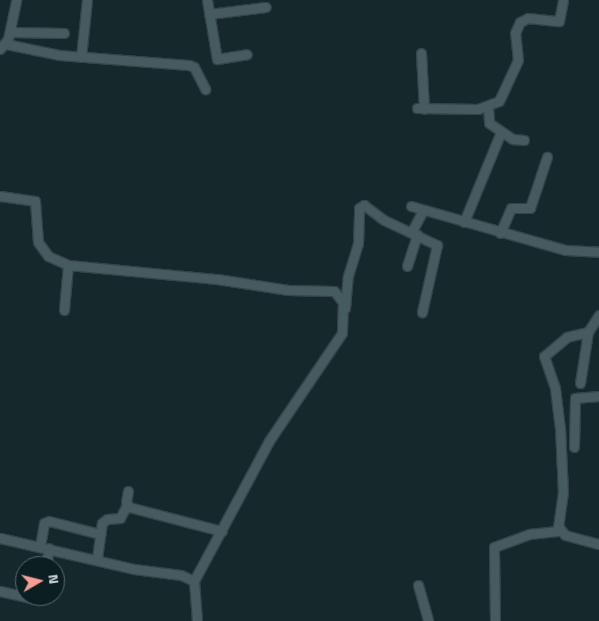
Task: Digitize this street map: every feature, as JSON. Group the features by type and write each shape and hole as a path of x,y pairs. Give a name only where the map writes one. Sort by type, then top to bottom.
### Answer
{"street":[{"path":"16,0 10,32 3,47 81,57 189,65 194,67 205,89"},
{"path":"81,57 87,0"},
{"path":"207,0 217,59 247,54"},
{"path":"422,53 420,109 488,107 499,101 518,60 515,33 520,22 528,18 559,21 563,0"},
{"path":"209,14 266,7"},
{"path":"10,32 64,34"},
{"path":"488,107 489,123 501,132 524,140"},
{"path":"464,222 501,132"},
{"path":"500,233 511,208 530,208 547,157"},
{"path":"0,196 35,201 38,242 48,256 68,264 217,279 288,290 334,291 342,290 347,284"},
{"path":"197,621 194,581 269,441 342,333 347,284 358,244 361,206 364,205 384,220 414,231 438,245 422,312"},
{"path":"411,206 422,211 500,233 526,236 565,250 599,252"},
{"path":"407,266 414,231 422,211"},
{"path":"64,310 68,264"},
{"path":"334,291 345,308"},
{"path":"580,383 588,332 599,315"},
{"path":"560,532 563,492 560,427 555,388 544,356 567,337 588,332"},
{"path":"574,447 575,398 599,396"},
{"path":"97,558 100,534 104,521 120,518 127,506 128,491"},
{"path":"127,506 172,520 222,531"},
{"path":"45,556 44,523 49,521 100,534"},
{"path":"495,621 494,547 532,533 560,532 599,544"},
{"path":"0,538 194,581"},
{"path":"418,586 428,621"},
{"path":"0,591 15,595"}]}
